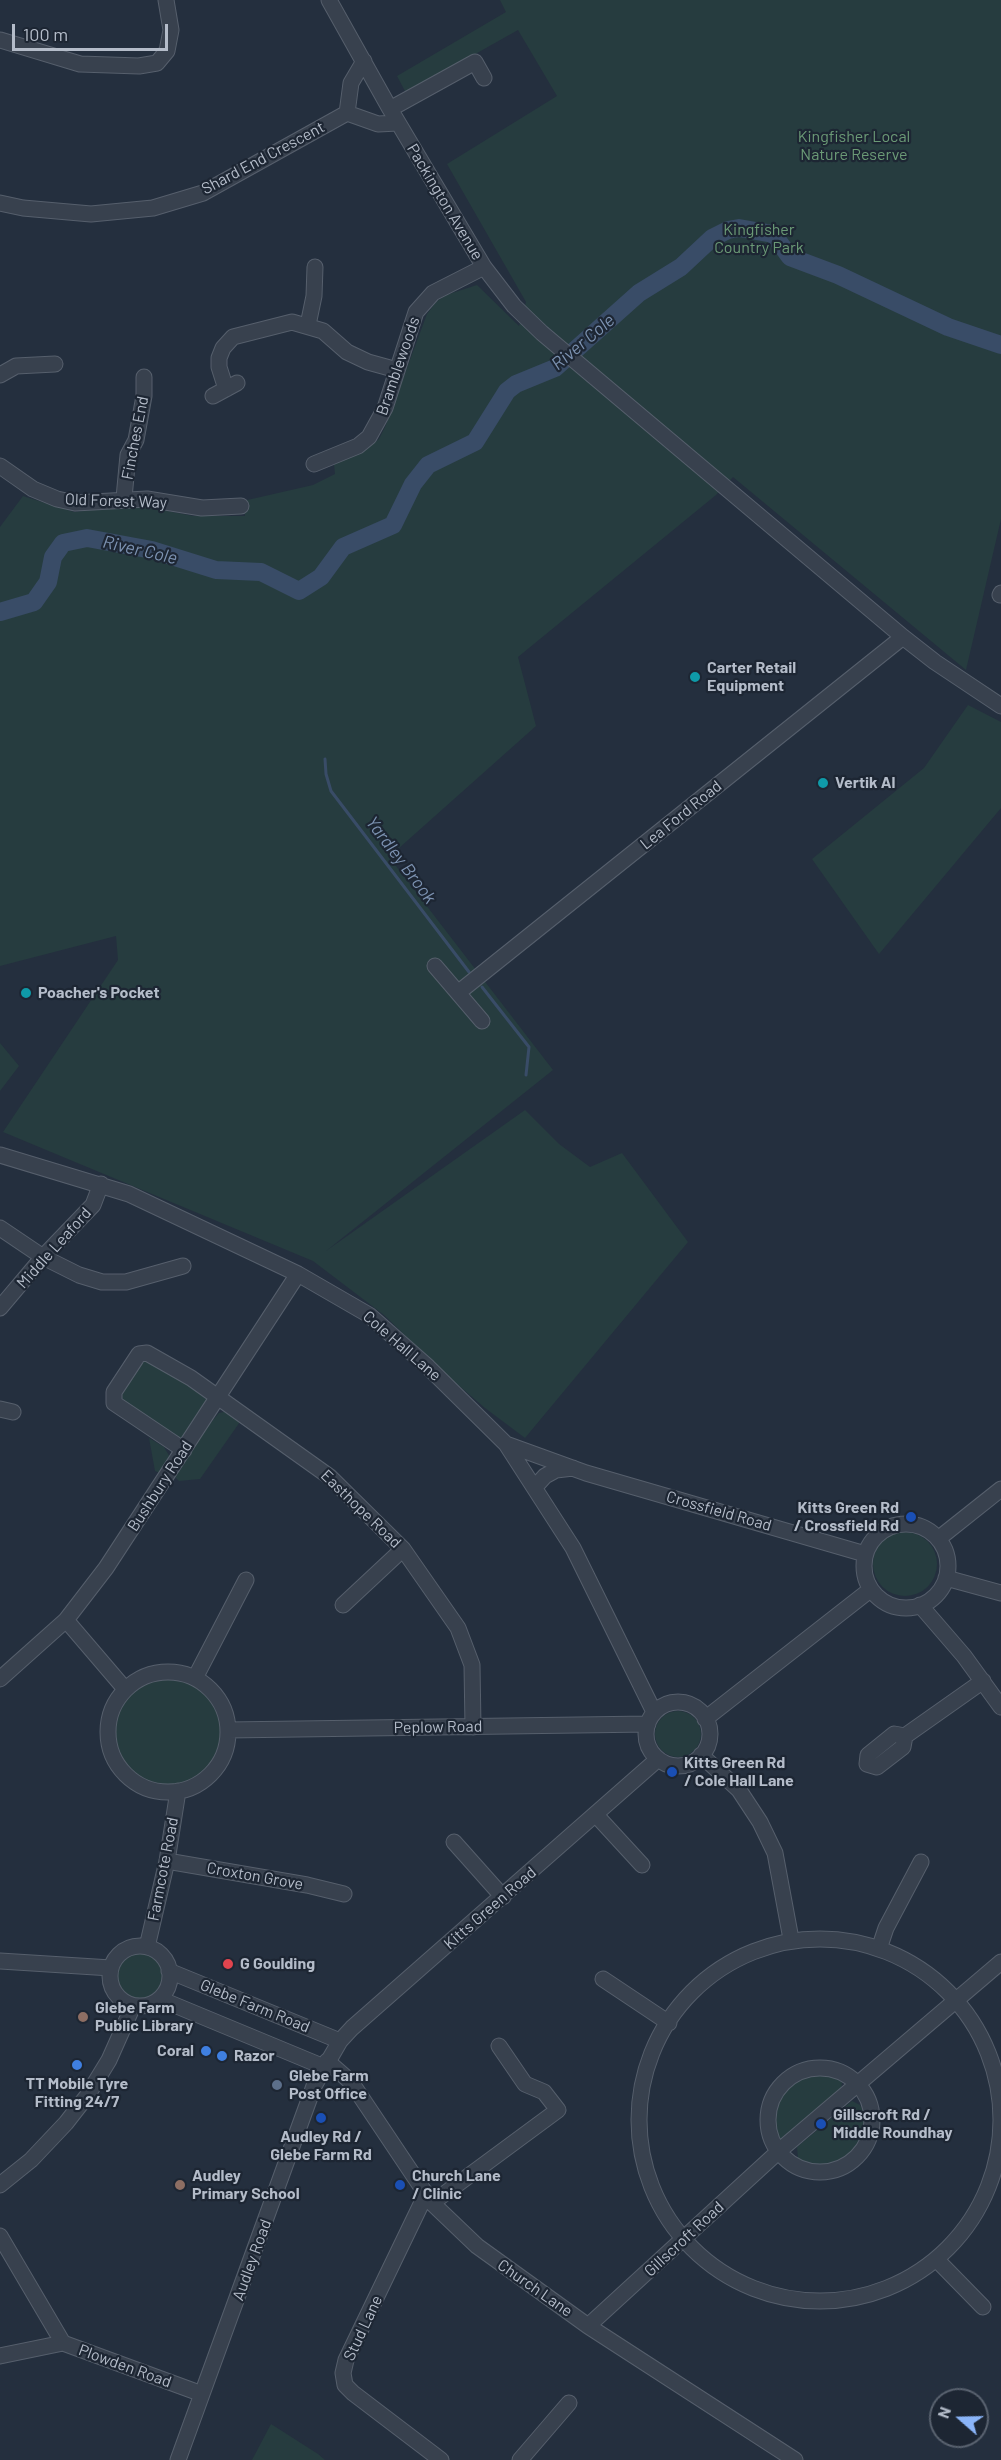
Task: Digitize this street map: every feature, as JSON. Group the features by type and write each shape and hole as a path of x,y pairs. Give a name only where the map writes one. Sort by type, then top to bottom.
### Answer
{"street":[{"path":"0,40 80,64 139,66 157,63 167,51 171,30 166,0"},
{"name":"Packington Avenue","path":"328,0 484,267 514,306 542,333 903,637"},
{"path":"364,61 351,83 347,112 378,124 398,123"},
{"path":"390,109 475,62 484,78"},
{"name":"Shard End Crescent","path":"0,202 23,208 91,214 153,208 203,192 347,112"},
{"path":"308,325 314,296 314,266"},
{"name":"Bramblewoods","path":"314,464 358,446 369,438 378,425 385,408 416,312 433,293 484,267"},
{"path":"225,389 219,358 223,348 233,337 292,322 323,331 347,352 368,362 397,370"},
{"path":"0,375 15,366 55,364"},
{"name":"Finches End","path":"124,498 128,455 136,440 144,396 144,377"},
{"name":"Old Forest Way","path":"0,466 33,489 57,499 75,503 124,498 202,507 241,506"},
{"path":"903,637 935,662 1001,706"},
{"name":"Lea Ford Road","path":"459,992 903,637"},
{"path":"435,966 482,1021"},
{"name":"Cole Hall Lane","path":"0,1155 129,1194 298,1274 369,1315 428,1367 506,1444 573,1548 651,1718"},
{"name":"Middle Leaford","path":"0,1308 43,1257 93,1205 101,1184"},
{"path":"0,1228 43,1257 79,1275 102,1282 126,1282 164,1264 183,1266"},
{"name":"Bushbury Road","path":"0,1679 66,1620 106,1568 298,1274"},
{"name":"Easthope Road","path":"184,1450 118,1407 112,1399 136,1357 143,1352 171,1366 218,1396 330,1477 403,1549 458,1628 472,1665 473,1727"},
{"name":"Crossfield Road","path":"506,1444 573,1468 866,1554"},
{"path":"535,1487 551,1473 573,1468"},
{"path":"938,1539 1001,1489"},
{"path":"896,1525 922,1528 938,1539 944,1547 948,1562 946,1578 936,1594 920,1605 905,1608 890,1605 870,1590 864,1568 866,1554 879,1534 896,1525"},
{"path":"342,1605 403,1549"},
{"path":"946,1578 1001,1593"},
{"path":"195,1678 246,1580"},
{"path":"705,1719 870,1590"},
{"path":"920,1605 983,1681 1001,1707"},
{"path":"66,1620 125,1689"},
{"path":"159,1673 181,1673 195,1678 208,1688 218,1700 225,1714 228,1730 226,1747 214,1769 194,1786 178,1791 159,1791 143,1787 129,1778 118,1765 111,1750 108,1733 110,1717 116,1701 125,1689 137,1680 159,1673"},
{"path":"905,1736 983,1681"},
{"path":"679,1702 692,1705 705,1719 709,1736 707,1746 693,1762 681,1766 669,1765 658,1760 647,1743 651,1718 665,1705 679,1702"},
{"name":"Peplow Road","path":"228,1730 473,1727 651,1718"},
{"path":"701,1755 739,1790 775,1853 791,1939"},
{"name":"Kitts Green Road","path":"325,2064 340,2041 352,2028 658,1760"},
{"name":"Farmcote Road","path":"147,1947 167,1861 178,1791"},
{"path":"596,1815 642,1865"},
{"path":"454,1842 504,1897"},
{"name":"Croxton Grove","path":"167,1861 307,1885 344,1894"},
{"path":"879,1949 886,1928 921,1862"},
{"path":"791,1939 849,1940 879,1949 907,1960 935,1978 979,2035 996,2077 999,2163 964,2232 938,2260 891,2287 870,2295 832,2301 813,2301 774,2294 731,2277 710,2265 684,2240 667,2217 650,2186 642,2157 638,2126 644,2076 653,2048 690,1995 737,1957 791,1939"},
{"path":"131,1947 147,1947 164,1958 170,1971 168,1986 160,1999 149,2005 134,2006 124,2002 115,1994 110,1983 111,1968 118,1955 131,1947"},
{"path":"0,1961 111,1968"},
{"name":"Gillscroft Road","path":"588,2326 779,2151 1001,1962"},
{"name":"Glebe Farm Road","path":"170,1971 340,2041"},
{"path":"603,1979 669,2022"},
{"name":"Glebe Farm Road","path":"160,1999 325,2064"},
{"path":"0,2185 31,2160 66,2123 87,2096 110,2060 134,2006"},
{"path":"429,2199 558,2110 544,2092 525,2084 499,2046"},
{"name":"Church Lane","path":"325,2064 351,2082 429,2199 477,2246 588,2326 795,2460"},
{"name":"Audley Road","path":"178,2460 314,2086 325,2064"},
{"path":"826,2067 842,2074 856,2086 868,2103 873,2118 866,2144 849,2164 831,2171 811,2170 800,2167 779,2151 771,2137 768,2122 769,2105 775,2092 788,2078 807,2069 826,2067"},
{"name":"Stud Lane","path":"429,2199 346,2360 343,2373 345,2385 353,2393 441,2460"},
{"name":"Plowden Road","path":"0,2236 63,2343 202,2394"},
{"path":"938,2260 983,2307"},
{"path":"0,2356 63,2343"},
{"path":"520,2460 569,2403"}],"green space":[{"name":"Kingfisher Country Park","path":"500,0 1001,0 1001,519 966,670 733,477 716,495 518,657 536,726 389,857 553,1070 326,1251 525,1110 559,1144 590,1167 622,1153 688,1242 525,1438 443,1372 384,1315 313,1261 3,1132 118,960 116,936 0,966 0,527 23,496 74,512 136,505 193,516 245,516 243,501 313,485 335,474 334,464 368,448 379,439 427,314 436,302 446,295 477,285 519,326 526,302 447,164 557,96 518,30 406,93 397,76 506,12"},
{"path":"968,705 1001,722 1001,808 879,954 812,859 924,768"},
{"path":"0,1043 19,1066 0,1091"},
{"path":"143,1359 186,1383 207,1400 206,1407 182,1438 178,1438 121,1402 119,1395"},
{"path":"228,1411 242,1419 200,1479 179,1481 174,1476 208,1426 219,1413"},
{"path":"149,1438 164,1447 171,1459 162,1474 155,1471"},
{"path":"899,1532 911,1532 928,1541 935,1552 937,1564 935,1576 928,1587 911,1596 899,1596 887,1591 878,1582 873,1570 873,1558 878,1546 887,1537"},
{"path":"168,1678 189,1682 206,1694 218,1711 222,1732 218,1753 206,1770 189,1782 168,1786 147,1782 130,1770 118,1753 114,1732 118,1711 130,1694 147,1682"},
{"path":"683,1711 695,1717 700,1725 700,1743 695,1751 687,1756 673,1757 665,1754 658,1747 655,1729 658,1721 665,1714"},
{"path":"139,1951 148,1953 159,1962 164,1976 162,1985 153,1996 139,2001 130,1999 119,1990 114,1976 116,1967 125,1956"},
{"path":"821,2070 837,2077 842,2083 841,2091 788,2139 780,2139 775,2133 771,2120 779,2096 789,2081 804,2073"},
{"path":"852,2101 860,2105 864,2112 865,2130 858,2146 846,2159 820,2166 802,2164 798,2158 797,2147"},
{"path":"271,2424 318,2454 325,2460 252,2460"}],"waterway":[{"name":"River Cole","path":"0,612 34,602 48,582 53,557 63,543 87,538 152,550 216,570 261,572 299,591 321,577 343,547 393,525 413,484 428,465 475,442 507,391 516,384 555,368 639,293 681,267 712,238 728,230 739,228 773,234 790,257 838,275 948,327 1001,345"},
{"name":"Yardley Brook","path":"325,759 331,791 469,972"},
{"name":"Yardley Brook","path":"482,987 529,1047 526,1075"}],"place":[{"name":"Carter Retail Equipment","path":"695,677"},
{"name":"Vertik Al","path":"823,783"},
{"name":"Poacher's Pocket","path":"26,993"},
{"name":"Kitts Green Rd / Crossfield Rd","path":"911,1517"},
{"name":"Kitts Green Rd / Cole Hall Lane","path":"672,1772"},
{"name":"G Goulding","path":"228,1964"},
{"name":"Glebe Farm Public Library","path":"83,2017"},
{"name":"Coral","path":"206,2051"},
{"name":"Razor","path":"222,2056"},
{"name":"TT Mobile Tyre Fitting 24/7","path":"77,2065"},
{"name":"Glebe Farm Post Office","path":"277,2085"},
{"name":"Audley Rd / Glebe Farm Rd","path":"321,2118"},
{"name":"Gillscroft Rd / Middle Roundhay","path":"821,2124"},
{"name":"Audley Primary School","path":"180,2185"},
{"name":"Church Lane / Clinic","path":"400,2185"}],"park label":[{"name":"Kingfisher Local Nature Reserve","path":"854,146"}]}
